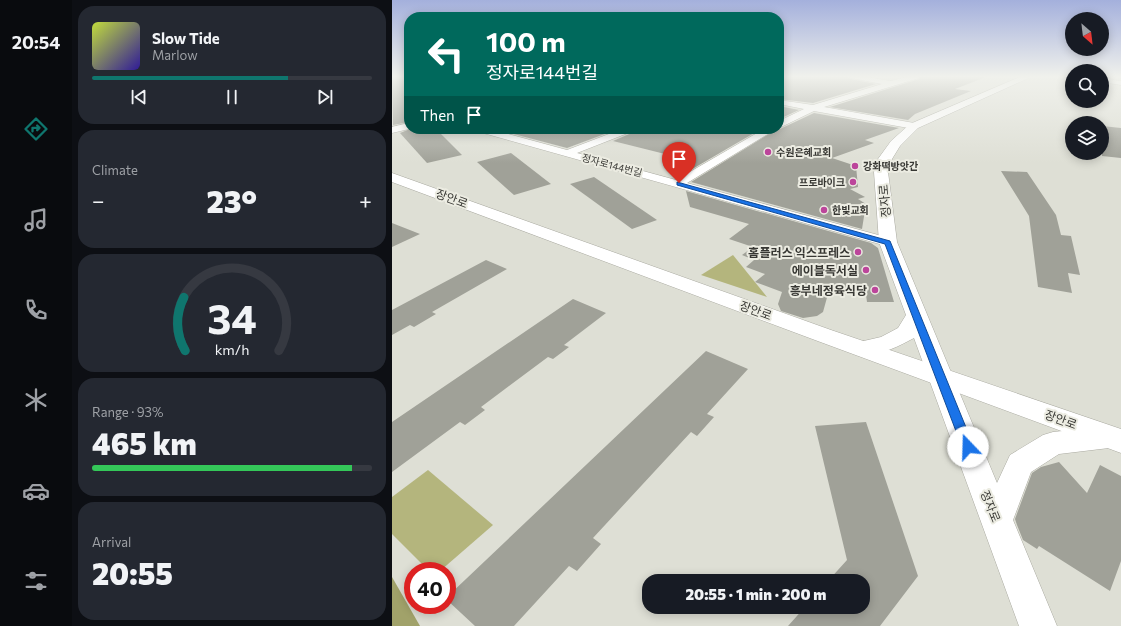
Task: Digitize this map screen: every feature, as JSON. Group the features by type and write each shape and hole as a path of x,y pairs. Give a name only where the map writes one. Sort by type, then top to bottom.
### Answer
{"main road":[{"name":"장안로","path":"392,177 1115,439"}],"street":[{"path":"797,105 914,126"},
{"path":"784,122 813,108 822,105"},
{"name":"정자로","path":"959,105 914,126 895,144 885,159 881,172 888,242 996,520 1033,622"},
{"path":"392,130 404,127"},
{"name":"정자로144번길","path":"498,134 888,242"},
{"name":"정자로144번길","path":"568,153 617,134"},
{"path":"679,183 762,134"},
{"path":"863,348 887,343 907,333 916,315"},
{"path":"996,520 1020,464 1053,443 1115,439"}],"green space":[{"path":"733,255 767,297 701,275"},
{"path":"428,470 493,525 450,562 420,562 392,534 392,497"},
{"path":"392,577 404,598 404,614 413,614 420,626 392,626"}],"building":[{"path":"393,105 404,105 404,123 393,125"},
{"path":"836,105 936,105 915,114 908,120 830,107"},
{"path":"784,107 799,110 784,117"},
{"path":"814,113 899,128 865,140 874,143 832,158 856,166 858,187 850,189 865,197 858,199 866,204 862,229 691,182 769,134 784,134 784,127"},
{"path":"1109,127 1121,128 1121,158 1109,157"},
{"path":"404,131 404,134 441,134 462,155 427,163 400,133"},
{"path":"514,134 605,134 567,148"},
{"path":"629,134 752,134 682,175 677,157 613,141"},
{"path":"511,153 551,184 514,195 477,162"},
{"path":"1001,171 1027,172 1056,215 1061,235 1071,236 1080,275 1068,273 1072,293 1038,287 1029,216"},
{"path":"594,177 657,220 632,229 570,184"},
{"path":"686,191 871,243 878,248 894,302 867,302 866,295 828,294 823,312 817,316 803,318 781,311 778,304 782,292 755,282 765,274 746,267 754,260 742,255 753,247 729,239 749,224 690,207"},
{"path":"392,223 420,234 392,247"},
{"path":"486,260 507,269 432,312 436,314 414,327 410,325 392,335 392,310"},
{"path":"573,299 606,313 564,345 569,347 553,359 548,357 481,407 485,410 465,425 460,422 392,472 392,422"},
{"path":"706,351 748,369 707,414 714,417 697,436 691,432 593,538 601,544 577,571 569,566 514,626 475,626 456,608 456,588"},
{"path":"866,422 918,576 880,626 788,626 799,614 870,614 870,574 834,574 847,560 815,426"},
{"path":"1059,462 1087,493 1100,465 1121,476 1121,561 1110,591 1039,546 1037,549 1023,540 1017,525 1015,519 1032,473 1041,467"}],"place":[{"name":"수원은혜교회","path":"768,152"},
{"name":"강화떡방앗간","path":"855,166"},
{"name":"프로바이크","path":"853,182"},
{"name":"한빛교회","path":"824,210"},
{"name":"홈플러스 익스프레스","path":"858,252"},
{"name":"에이블독서실","path":"866,270"},
{"name":"흥부네정육식당","path":"875,290"}],"route":[{"path":"679,183 888,242 968,447"}]}
